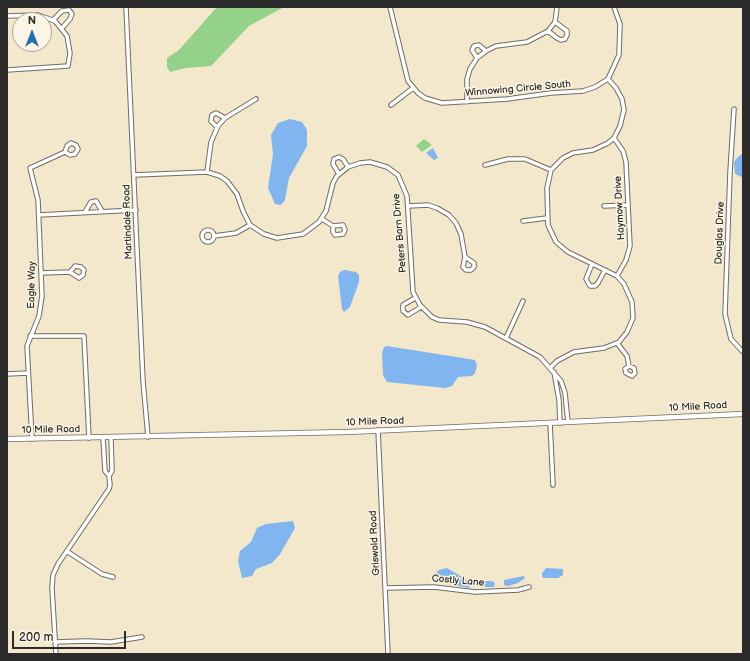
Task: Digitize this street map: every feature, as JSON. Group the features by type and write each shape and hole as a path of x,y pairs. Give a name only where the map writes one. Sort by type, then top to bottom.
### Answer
{"main road":[{"name":"10 Mile Road","path":"7,439 112,438 378,430 743,414"}],"street":[{"name":"Martindale Road","path":"126,7 143,381 148,437"},
{"name":"Winnowing Circle South","path":"390,7 408,81 413,88 425,98 433,101 442,103 467,102 583,92 608,79"},
{"path":"467,102 467,79 470,69 477,58 496,46 528,42 548,31 555,22 557,7"},
{"path":"550,368 562,358 574,352 604,348 617,343 627,332 633,318 633,310 624,284 617,276 568,252 556,242 548,225 546,188 551,170 563,158 573,153 593,150 614,138 622,121 624,110 622,98 608,79 619,55 620,24 614,7"},
{"path":"53,20 62,11 69,10 72,14 70,20 62,28"},
{"path":"7,16 38,15 53,20 62,28 70,46 68,66 7,70"},
{"path":"548,31 561,40 565,39 567,31 555,22"},
{"path":"477,58 472,50 474,46 479,45 486,51"},
{"path":"391,105 413,88"},
{"path":"207,172 211,142 217,127 225,118 256,99"},
{"name":"Douglas Drive","path":"734,109 730,172 725,314 731,339 743,352"},
{"path":"217,127 211,121 212,115 216,112 225,118"},
{"name":"Haymow Drive","path":"614,138 623,151 626,162 629,250 626,260 617,276"},
{"name":"Eagle Way","path":"32,439 27,346 41,308 41,273 39,215 36,186 30,168 65,152"},
{"path":"339,174 333,164 334,159 339,157 348,167"},
{"path":"485,165 508,159 525,159 551,170"},
{"name":"Peters Barn Drive","path":"250,225 270,236 286,237 308,232 322,219 328,205 330,190 339,174 348,167 360,163 370,162 381,164 392,170 402,181 407,196 412,283 415,298 421,307 432,317 439,320 477,324 536,355 561,381 565,393 568,422"},
{"path":"134,175 207,172 220,176 233,187 250,225 236,233 214,236"},
{"path":"85,212 91,202 96,201 102,212"},
{"path":"604,206 628,205"},
{"path":"408,206 428,206 437,208 449,215 456,223 461,234 465,257"},
{"path":"39,215 136,210"},
{"path":"523,221 548,218"},
{"path":"322,219 333,226"},
{"path":"592,264 586,279 590,286 595,286 598,283 605,270"},
{"path":"41,273 70,272"},
{"path":"415,298 403,305 403,311 408,315 421,307"},
{"path":"506,338 523,301"},
{"path":"30,336 84,336 89,438"},
{"path":"617,343 626,356 629,366"},
{"path":"554,372 559,400 560,423"},
{"path":"7,374 28,373"},
{"path":"550,423 553,485"},
{"name":"Griswold Road","path":"378,430 388,654"},
{"path":"56,654 52,588 53,576 58,564 68,552 109,489 109,476 105,471 103,438"},
{"path":"109,476 112,470 112,438"},
{"path":"81,521 86,523"},
{"path":"68,552 102,574 112,577"},
{"path":"53,562 58,564"},
{"name":"Costly Lane","path":"385,588 434,586 475,592 518,590 529,587"},
{"path":"55,642 111,642 142,637"}],"green space":[{"path":"217,7 284,7 249,26 211,66 185,68 170,72 167,67 167,58 179,50"},
{"path":"424,139 432,145 422,152 416,146"}],"water":[{"path":"290,119 302,122 307,130 307,146 289,178 285,200 281,205 275,204 268,188 273,154 271,135 278,123"},
{"path":"433,148 438,158 434,160 426,153"},
{"path":"743,153 742,177 735,174 734,162"},
{"path":"344,270 356,272 359,275 359,282 350,307 344,312 342,309 338,276 340,272"},
{"path":"387,346 475,360 477,366 475,373 472,376 458,377 452,386 445,388 387,382 383,375 382,353 384,347"},
{"path":"293,521 295,528 280,554 272,563 256,569 252,576 242,578 238,561 240,551 251,542 257,528 266,524"},
{"path":"447,568 467,580 470,587 439,582 436,579 436,573 439,570"},
{"path":"546,568 563,569 563,575 558,578 544,578 542,577 542,573"},
{"path":"524,576 525,578 518,583 508,586 504,585 504,580"},
{"path":"481,581 492,581 495,583 494,587 480,587"}]}
